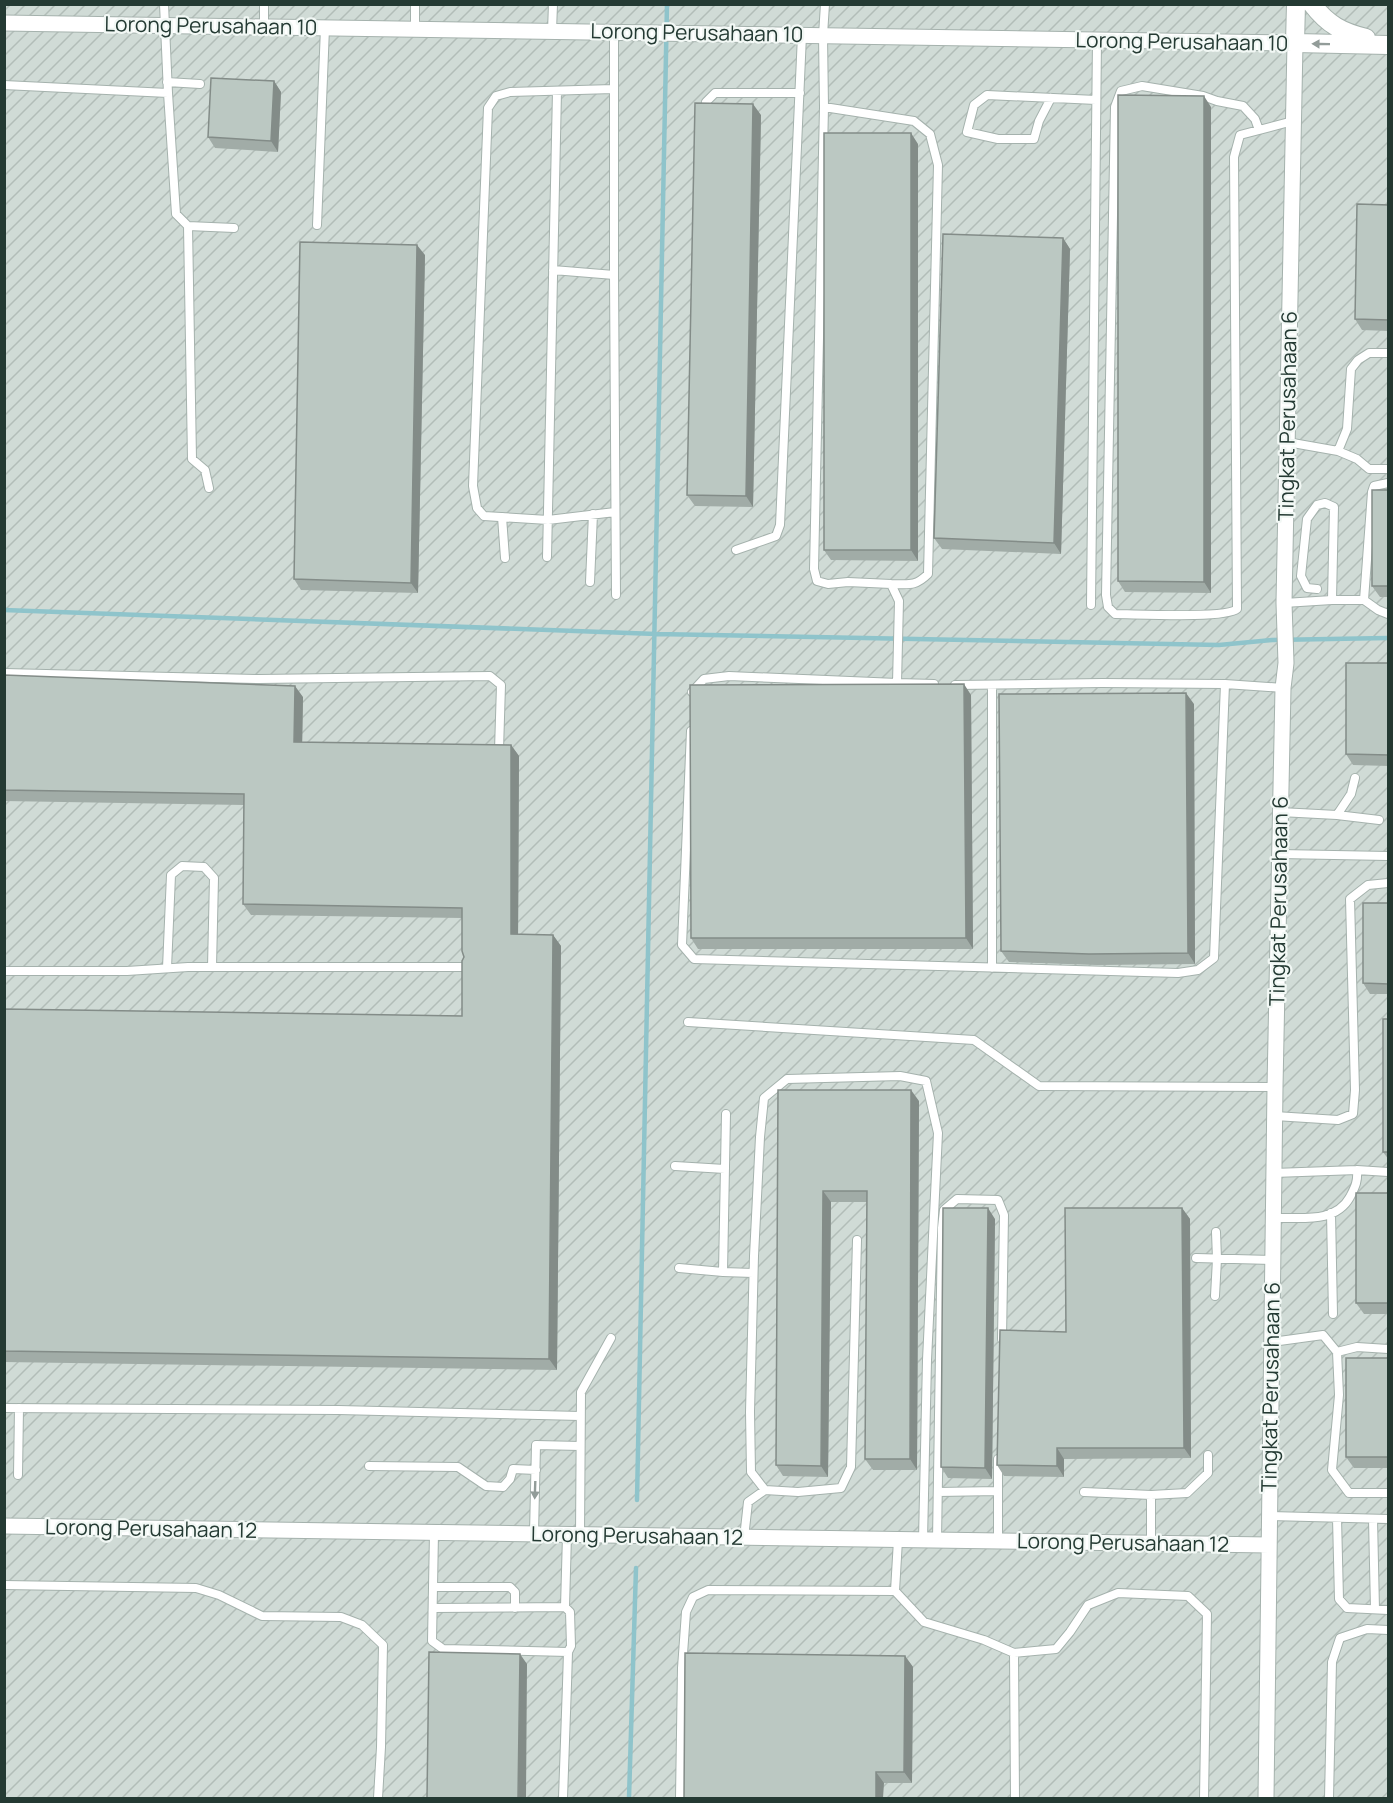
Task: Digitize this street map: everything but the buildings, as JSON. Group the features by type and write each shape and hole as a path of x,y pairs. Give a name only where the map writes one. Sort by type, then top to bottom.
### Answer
{"street":[{"name":"Tingkat Perusahaan 6","path":"1266,1798 1275,1087 1283,688 1286,663 1284,603 1296,4"},
{"path":"1312,4 1326,21 1345,33 1389,44"},
{"name":"Lorong Perusahaan 10","path":"4,22 1389,44"},
{"name":"Lorong Perusahaan 12","path":"4,1526 1269,1545"}],"lane":[{"path":"164,4 176,214 188,226 234,228"},
{"path":"264,4 264,27"},
{"path":"415,4 415,29"},
{"path":"552,31 553,4"},
{"path":"824,107 914,122 930,134 938,165 927,574 920,582 912,584 848,582 828,584 817,581 814,569 825,4"},
{"path":"317,225 325,28"},
{"path":"614,32 616,595"},
{"path":"736,550 776,536 780,525 802,35"},
{"path":"1090,604 1097,40"},
{"path":"167,82 200,84"},
{"path":"4,85 168,93"},
{"path":"1259,130 1255,119 1243,106 1217,102 1203,96 1142,86 1121,91 1115,107 1106,595 1108,607 1115,614 1207,614 1232,612 1237,609 1234,157 1240,135 1259,130 1293,121"},
{"path":"614,89 510,92 496,96 488,108 473,486 477,508 484,516 548,520 615,512"},
{"path":"547,557 557,91"},
{"path":"706,102 715,93 800,93"},
{"path":"1051,98 1039,121 1034,139 998,139 967,132 974,105 987,95 1096,100"},
{"path":"188,226 192,459 205,470 209,488"},
{"path":"553,270 614,275"},
{"path":"1338,451 1347,429 1351,369 1358,360 1369,353 1389,353"},
{"path":"1287,442 1338,451 1357,459 1369,469 1389,469"},
{"path":"1364,600 1372,492 1374,486 1389,483"},
{"path":"1317,589 1307,588 1301,576 1307,519 1317,505 1325,503 1334,507 1332,600"},
{"path":"590,582 593,514"},
{"path":"502,517 505,558"},
{"path":"891,584 899,602 897,683"},
{"path":"1284,603 1364,600 1378,610 1389,614"},
{"path":"4,673 259,679 490,676 501,685 499,750"},
{"path":"692,701 692,691 704,679 729,676 938,685"},
{"path":"949,685 1225,684 1283,688"},
{"path":"691,721 682,945 694,959 1178,973 1198,970 1214,958 1225,684"},
{"path":"992,686 992,968"},
{"path":"1337,815 1352,794 1355,778"},
{"path":"1280,812 1379,820"},
{"path":"1280,854 1389,856"},
{"path":"167,968 171,875 182,866 204,867 214,878 212,967"},
{"path":"1275,1116 1338,1120 1353,1114 1355,1090 1350,899 1368,885 1389,883"},
{"path":"4,970 466,967"},
{"path":"688,1022 974,1040 1039,1086 1275,1087"},
{"path":"765,1490 751,1472 750,1412 753,1273 764,1098 787,1079 900,1076 926,1081 938,1133 927,1371 930,1540"},
{"path":"723,1272 726,1114"},
{"path":"675,1166 725,1169"},
{"path":"1274,1218 1324,1217 1344,1206 1358,1183 1357,1170"},
{"path":"1274,1173 1357,1170 1389,1172"},
{"path":"930,1540 938,1492 942,1228 944,1210 957,1199 998,1200 1004,1215 1001,1348"},
{"path":"1331,1213 1333,1314"},
{"path":"1215,1296 1216,1232"},
{"path":"744,1538 748,1502 765,1490 798,1492 841,1488 851,1467 857,1240"},
{"path":"1196,1258 1273,1260"},
{"path":"680,1268 753,1273"},
{"path":"1272,1342 1323,1335 1337,1352 1340,1395 1332,1470 1349,1493 1389,1493"},
{"path":"565,1607 580,1446 580,1392 611,1338"},
{"path":"1337,1352 1357,1347 1389,1349"},
{"path":"4,1407 339,1410 580,1416"},
{"path":"18,1475 19,1408"},
{"path":"534,1534 536,1444 580,1446"},
{"path":"998,1541 999,1455"},
{"path":"1084,1492 1151,1495 1187,1493 1208,1473 1208,1455"},
{"path":"369,1466 458,1467 486,1486 503,1487 510,1479 513,1469 536,1470"},
{"path":"938,1492 998,1491"},
{"path":"1151,1495 1151,1544"},
{"path":"1270,1516 1389,1519"},
{"path":"1337,1518 1339,1599 1347,1608 1389,1610"},
{"path":"1373,1519 1375,1609"},
{"path":"434,1533 432,1641 443,1649 568,1652"},
{"path":"898,1540 896,1591 924,1622 984,1640 1014,1653 1056,1649 1088,1605 1118,1593 1188,1596 1207,1614 1204,1798"},
{"path":"4,1586 196,1588 219,1595 262,1616 341,1617 362,1625 383,1645 378,1798"},
{"path":"433,1587 510,1587 515,1593 515,1608"},
{"path":"680,1798 682,1668 686,1612 693,1597 708,1590 896,1591"},
{"path":"433,1608 565,1607 570,1612 571,1646 568,1652 563,1798"},
{"path":"1329,1798 1332,1662 1337,1646 1340,1638 1367,1629 1389,1630"},
{"path":"1014,1653 1015,1798"}],"shaded area":[{"path":"5,5 1388,5 1388,1798 5,1798"}],"waterway":[{"path":"637,1500 667,4"},
{"path":"4,610 656,634 1219,645 1272,640 1388,638"},
{"path":"629,1798 636,1568"}]}
